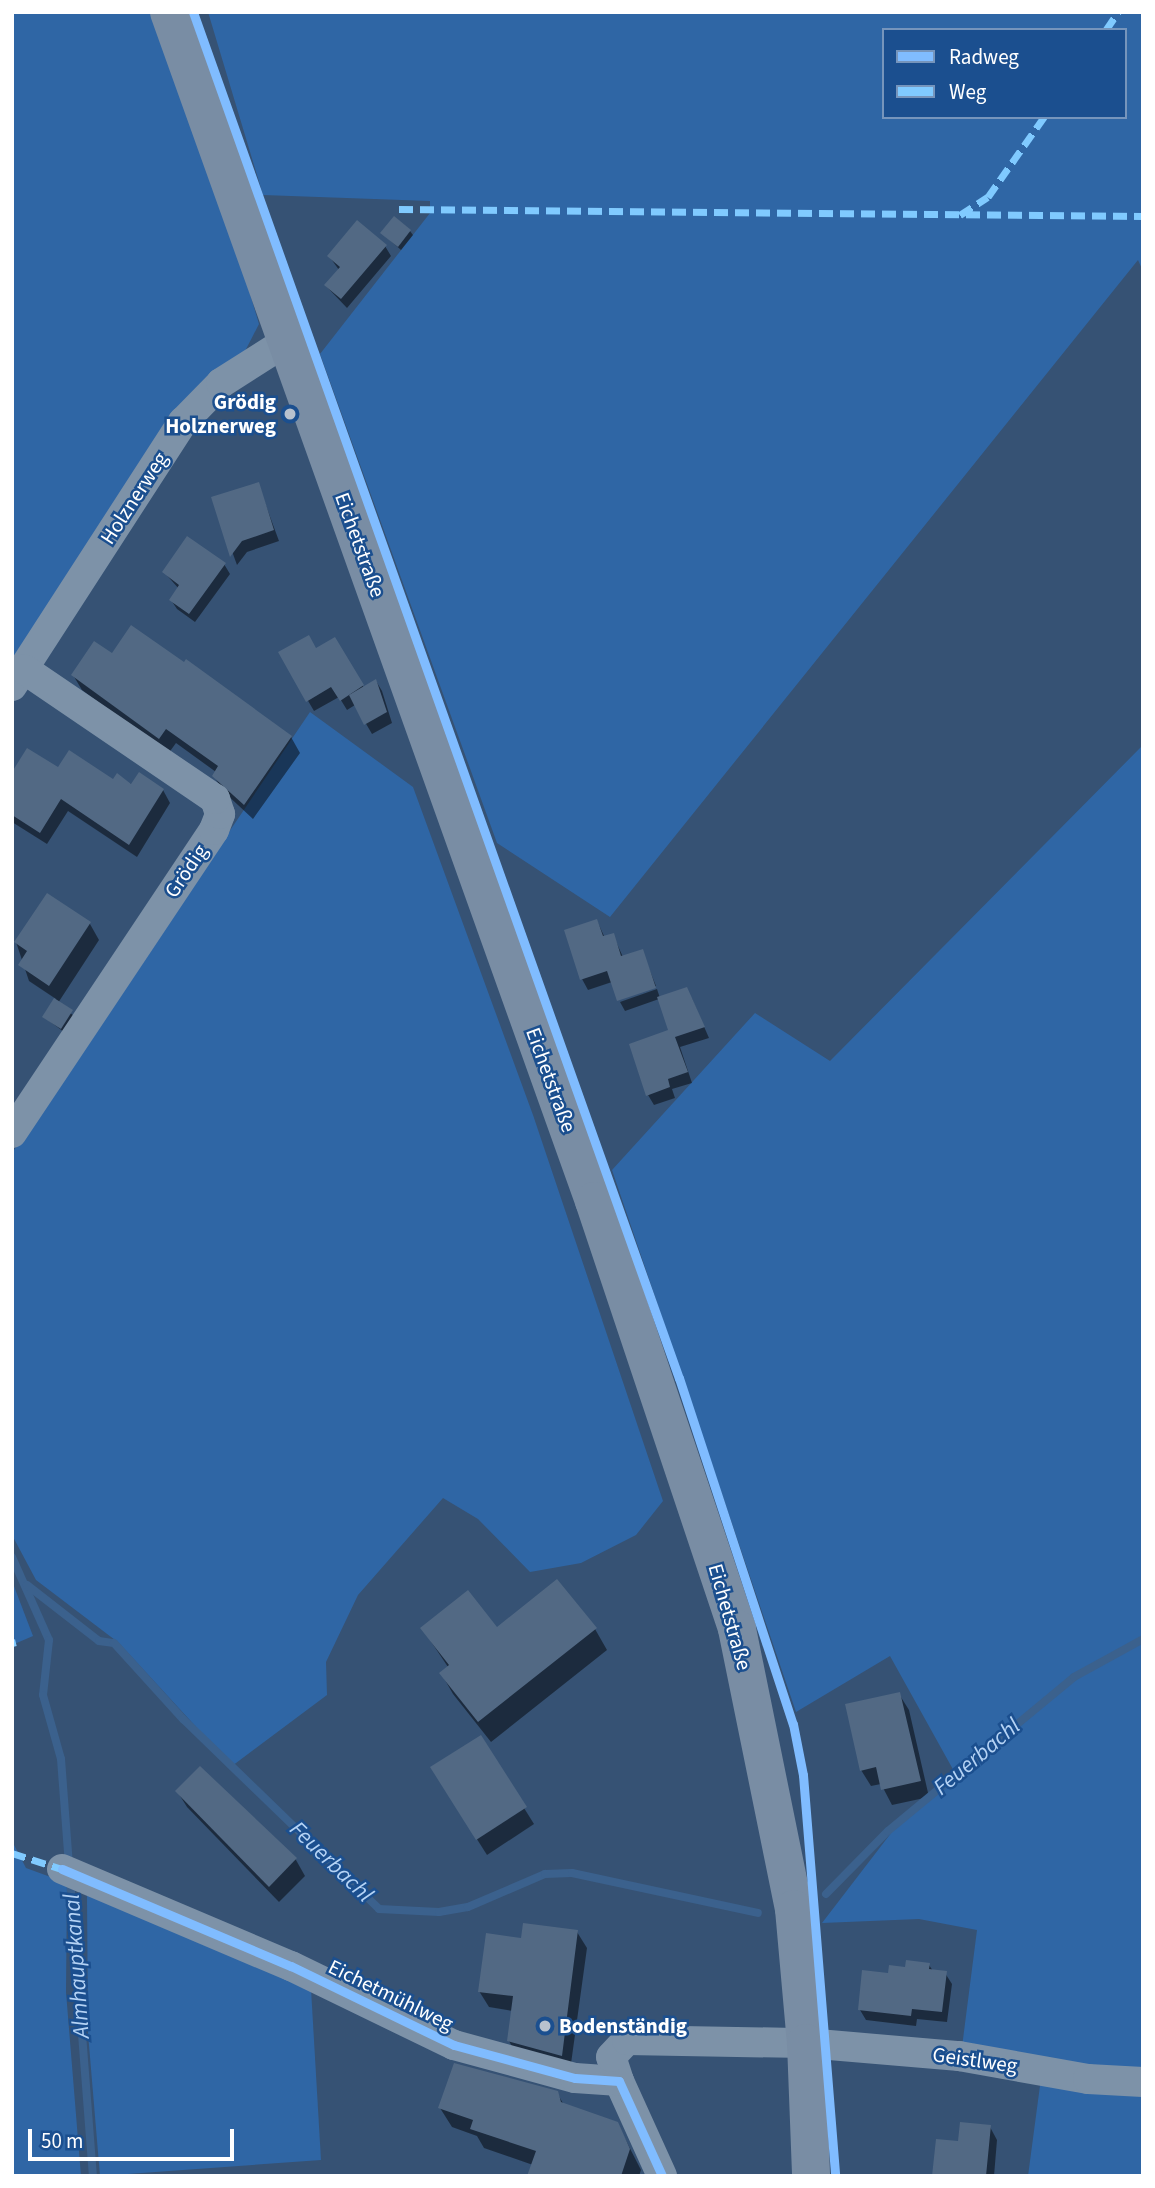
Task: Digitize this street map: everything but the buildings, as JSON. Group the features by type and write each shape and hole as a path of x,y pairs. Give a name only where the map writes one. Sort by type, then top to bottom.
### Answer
{"main road":[{"name":"Eichetstraße","path":"169,12 643,1342 737,1629 793,1909 806,2042 811,2176"}],"street":[{"name":"Holznerweg","path":"18,677 183,422 221,383 287,341"},
{"name":"Grödig","path":"12,1133 214,830 220,814 215,799 18,677"},
{"name":"Eichetmühlweg","path":"73,1873 291,1966 454,2045 575,2078 619,2081"},
{"path":"662,2176 619,2081 611,2057 627,2040 806,2042"},
{"name":"Geistlweg","path":"806,2042 960,2056 1088,2079 1143,2082"}],"shaded area":[{"path":"12,12 152,12 225,210 259,324 243,355 12,670"},
{"path":"208,12 1143,12 1143,271 1138,260 610,917 497,843 320,354 430,213 430,201 263,195"},
{"path":"310,712 413,787 533,1115 663,1501 636,1535 581,1563 530,1572 478,1519 443,1498 358,1595 326,1662 327,1695 232,1766 119,1643 36,1580 12,1535 12,1153"},
{"path":"1143,745 1143,2176 1028,2176 1043,2063 962,2047 977,1930 919,1919 822,1923 898,1824 955,1773 890,1656 796,1712 612,1170 755,1013 830,1061"},
{"path":"12,1581 33,1636 12,1645"},
{"path":"12,1841 26,1868 67,1883 66,1992 81,2176 12,2176"},
{"path":"87,1892 311,1989 321,2160 100,2176 88,2033"}],"waterway":[{"name":"Almhauptkanal","path":"12,1557 49,1640 43,1695 61,1759 69,1865"},
{"name":"Feuerbachl","path":"27,1585 99,1641 114,1643 183,1719 379,1909 439,1912 468,1907 545,1874 572,1873 758,1913"},
{"name":"Feuerbachl","path":"826,1894 888,1831 1074,1677 1143,1639"},
{"name":"Almhauptkanal","path":"70,1878 93,2176"}],"marked path":[{"path":"1107,28 1118,12"},
{"path":"960,215 988,197 1043,119"},
{"path":"399,209 1143,216"},
{"path":"12,1643 16,1642"},
{"path":"12,1853 62,1869"}],"cycle path":[{"path":"193,12 679,1378 793,1724 803,1775 835,2176"},
{"path":"62,1869 291,1966 454,2045 575,2078 619,2081 662,2176"}],"place":[{"name":"Grödig Holznerweg","path":"290,414"},
{"name":"Bodenständig","path":"545,2026"}]}
